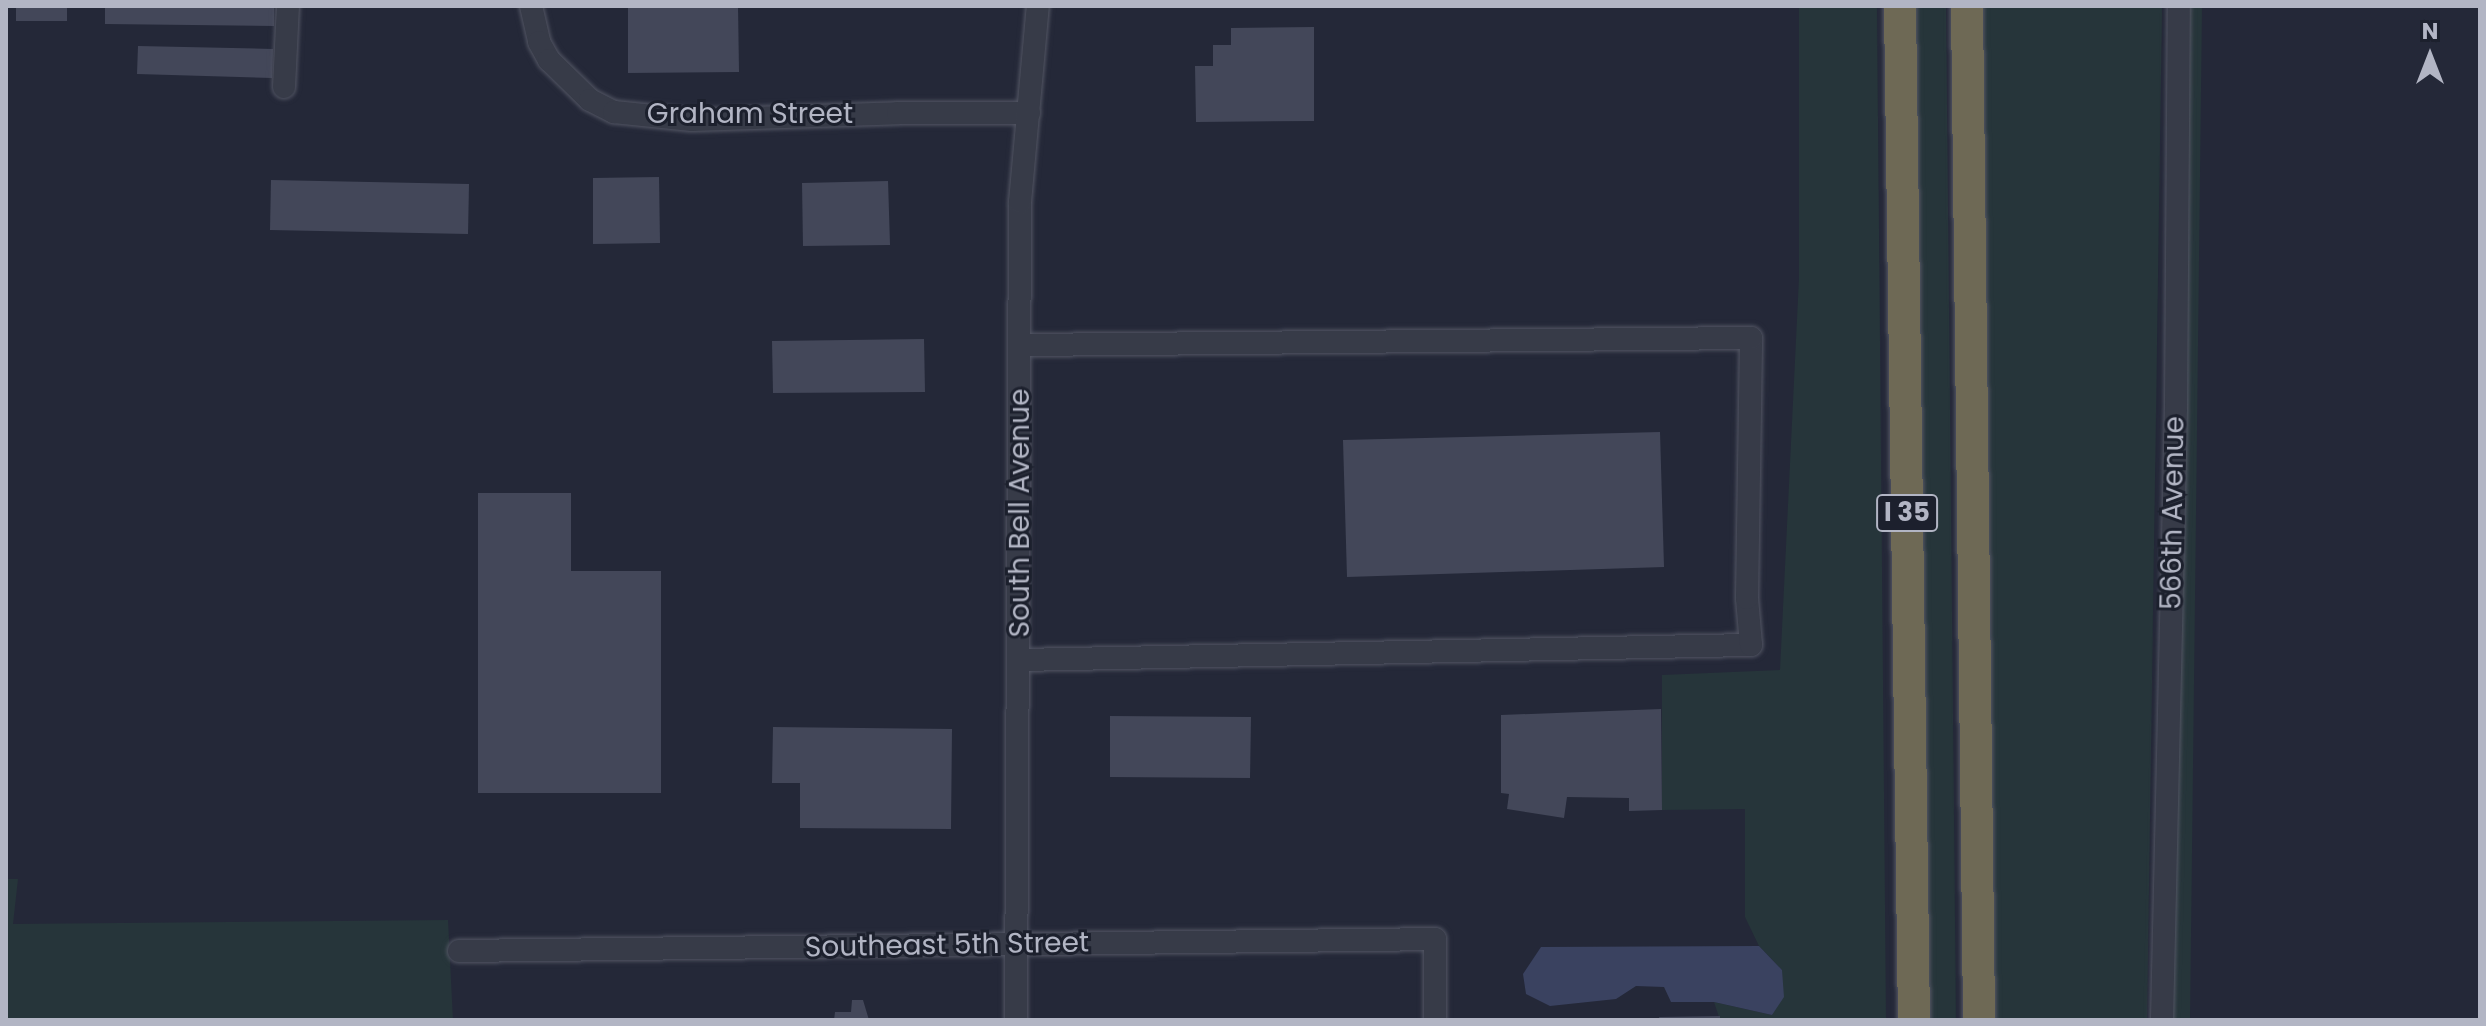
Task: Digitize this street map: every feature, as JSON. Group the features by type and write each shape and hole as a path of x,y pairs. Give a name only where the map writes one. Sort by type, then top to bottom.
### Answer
{"highway":[{"name":"I 35","path":"1900,6 1914,1020"},
{"name":"I 35","path":"1967,6 1979,1020"}],"street":[{"path":"284,87 288,6"},
{"name":"Graham Street","path":"531,6 539,42 549,60 590,100 614,112 692,120 898,113 1029,113"},
{"name":"South Bell Avenue","path":"1016,1020 1020,202 1038,6"},
{"name":"566th Avenue","path":"2162,1020 2176,408 2179,6"},
{"path":"1020,345 1751,338 1747,598 1751,645 1020,660"},
{"name":"Southeast 5th Street","path":"459,951 1435,939 1435,1020"}],"shaded area":[{"path":"1799,6 1877,6 1886,1020 1720,1020 1714,1002 1772,1015 1782,970 1759,946 1745,917 1745,809 1662,810 1662,675 1780,670 1799,278"},
{"path":"1915,6 1946,6 1956,1020 1924,1020"},
{"path":"1983,6 2162,6 2147,1020 1992,1020"},
{"path":"2184,6 2202,6 2190,1020 2170,1020"},
{"path":"6,879 18,879 13,924 448,920 453,1020 6,1020"}],"water":[{"path":"1759,946 1782,970 1784,997 1772,1015 1714,1002 1671,1002 1664,987 1636,986 1616,999 1550,1006 1526,994 1523,974 1541,947"}],"building":[{"path":"16,6 67,6 67,21 16,21"},
{"path":"105,6 274,6 274,26 105,24"},
{"path":"628,6 738,6 739,72 628,73"},
{"path":"1314,27 1314,121 1196,122 1195,66 1213,66 1213,45 1231,45 1231,28"},
{"path":"138,46 273,49 272,78 137,74"},
{"path":"659,177 660,243 593,244 593,178"},
{"path":"271,180 469,184 468,234 270,230"},
{"path":"888,181 890,245 803,246 802,183"},
{"path":"924,339 925,392 773,393 772,341"},
{"path":"1660,432 1664,567 1347,577 1343,440"},
{"path":"478,493 571,493 571,571 661,571 661,793 478,793"},
{"path":"1661,709 1662,810 1629,811 1629,798 1567,797 1564,818 1507,809 1509,794 1501,793 1501,715"},
{"path":"1110,716 1251,717 1250,778 1110,777"},
{"path":"773,727 952,729 951,829 800,828 800,783 772,783"},
{"path":"852,1000 863,1000 869,1020 834,1020 835,1012 851,1012"},
{"path":"1720,1016 1720,1020 1660,1020 1659,1017"}]}
